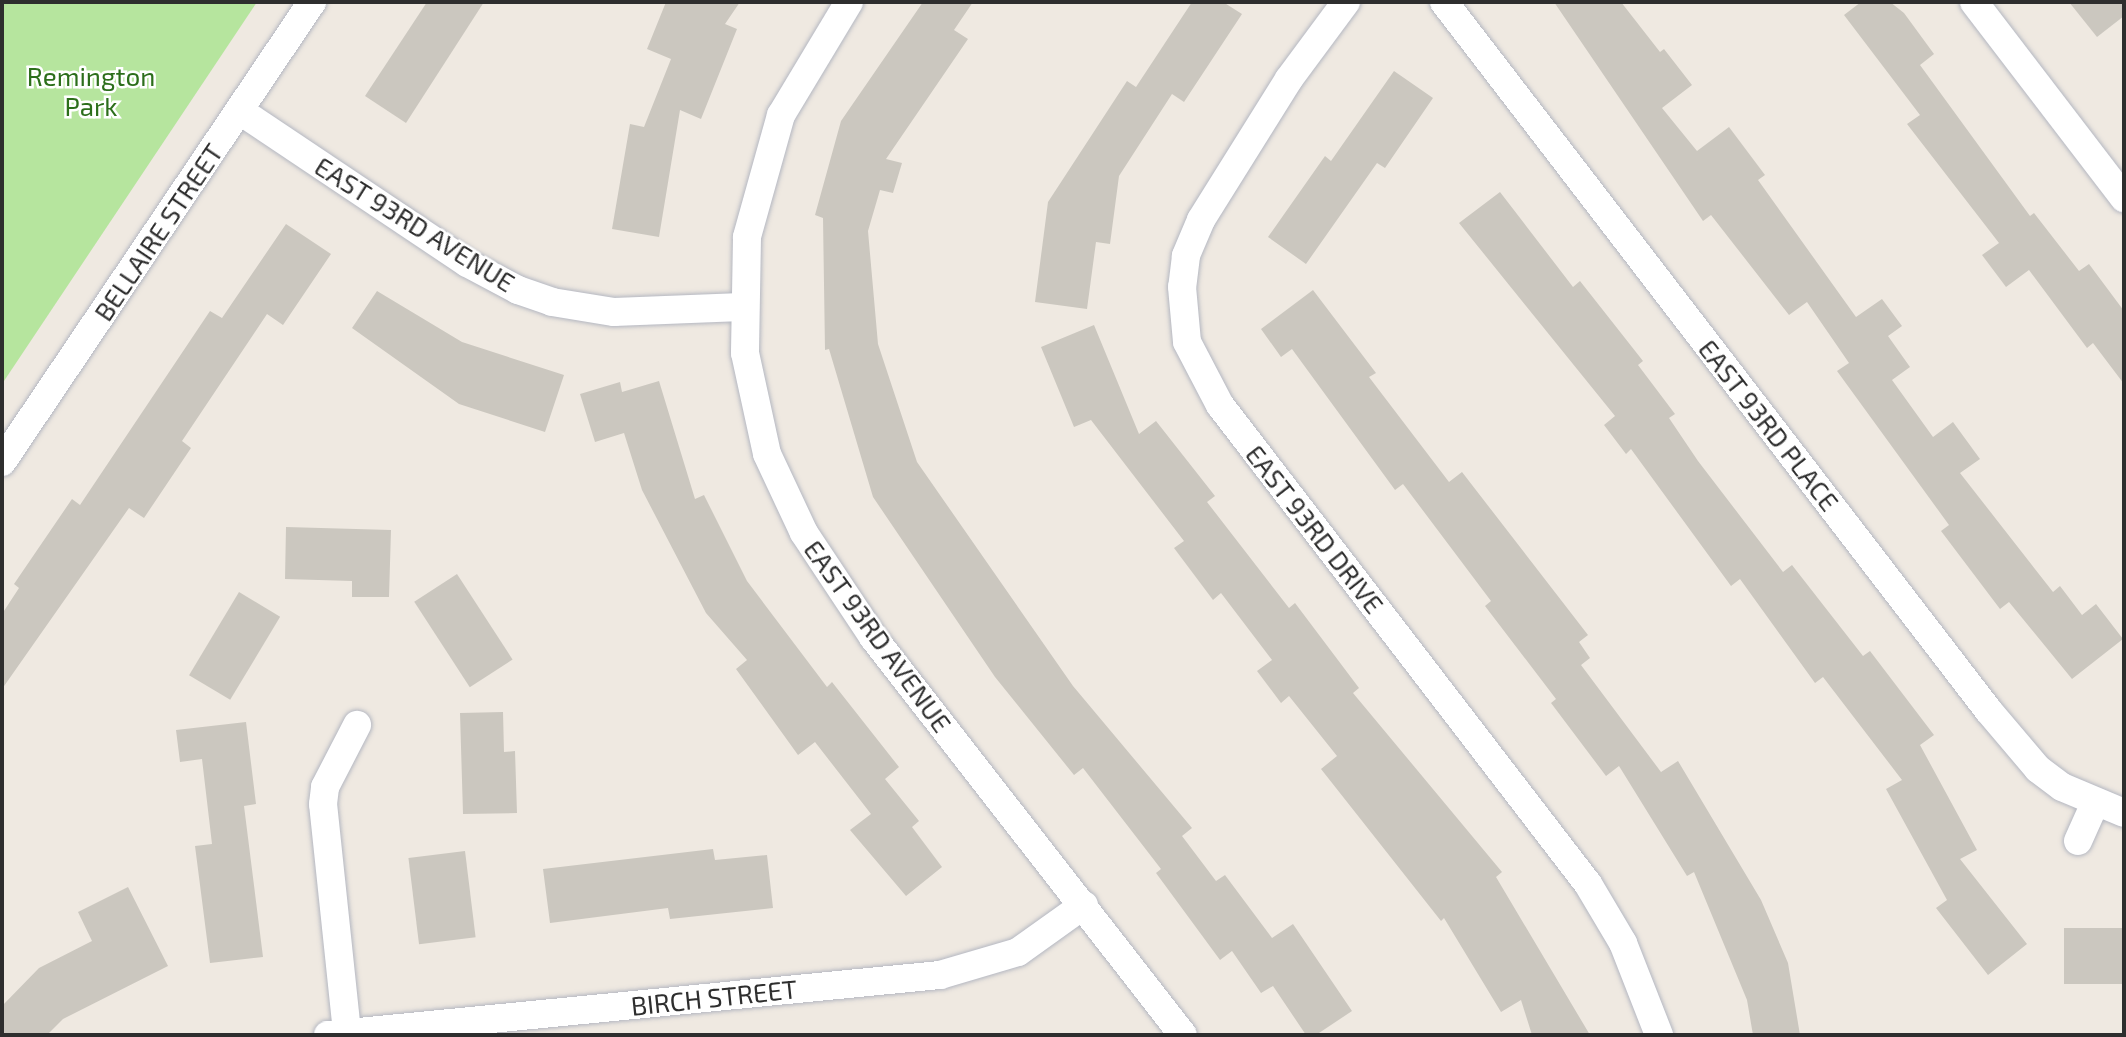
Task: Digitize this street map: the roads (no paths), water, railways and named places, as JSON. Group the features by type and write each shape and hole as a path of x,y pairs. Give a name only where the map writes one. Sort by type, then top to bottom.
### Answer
{"street":[{"name":"BELLAIRE STREET","path":"2,462 312,2"},
{"path":"742,307 747,237 781,115 849,2"},
{"name":"EAST 93RD DRIVE","path":"1346,2 1289,79 1201,220 1186,257 1182,287 1187,342 1220,405 1588,884 1623,943 1658,1035"},
{"name":"EAST 93RD PLACE","path":"1444,2 1988,710 2038,769 2095,803 2124,813"},
{"path":"1974,2 2124,198"},
{"name":"EAST 93RD AVENUE","path":"240,111 467,263 518,290 552,302 614,312 742,307 749,384 767,454 804,533 873,637 1183,1035"},
{"path":"337,1034 323,804 326,787 357,725"},
{"path":"2078,841 2095,803"},
{"name":"BIRCH STREET","path":"337,1034 940,975 1018,952 1084,905"}],"park label":[{"name":"Remington Park","path":"91,91"}]}
